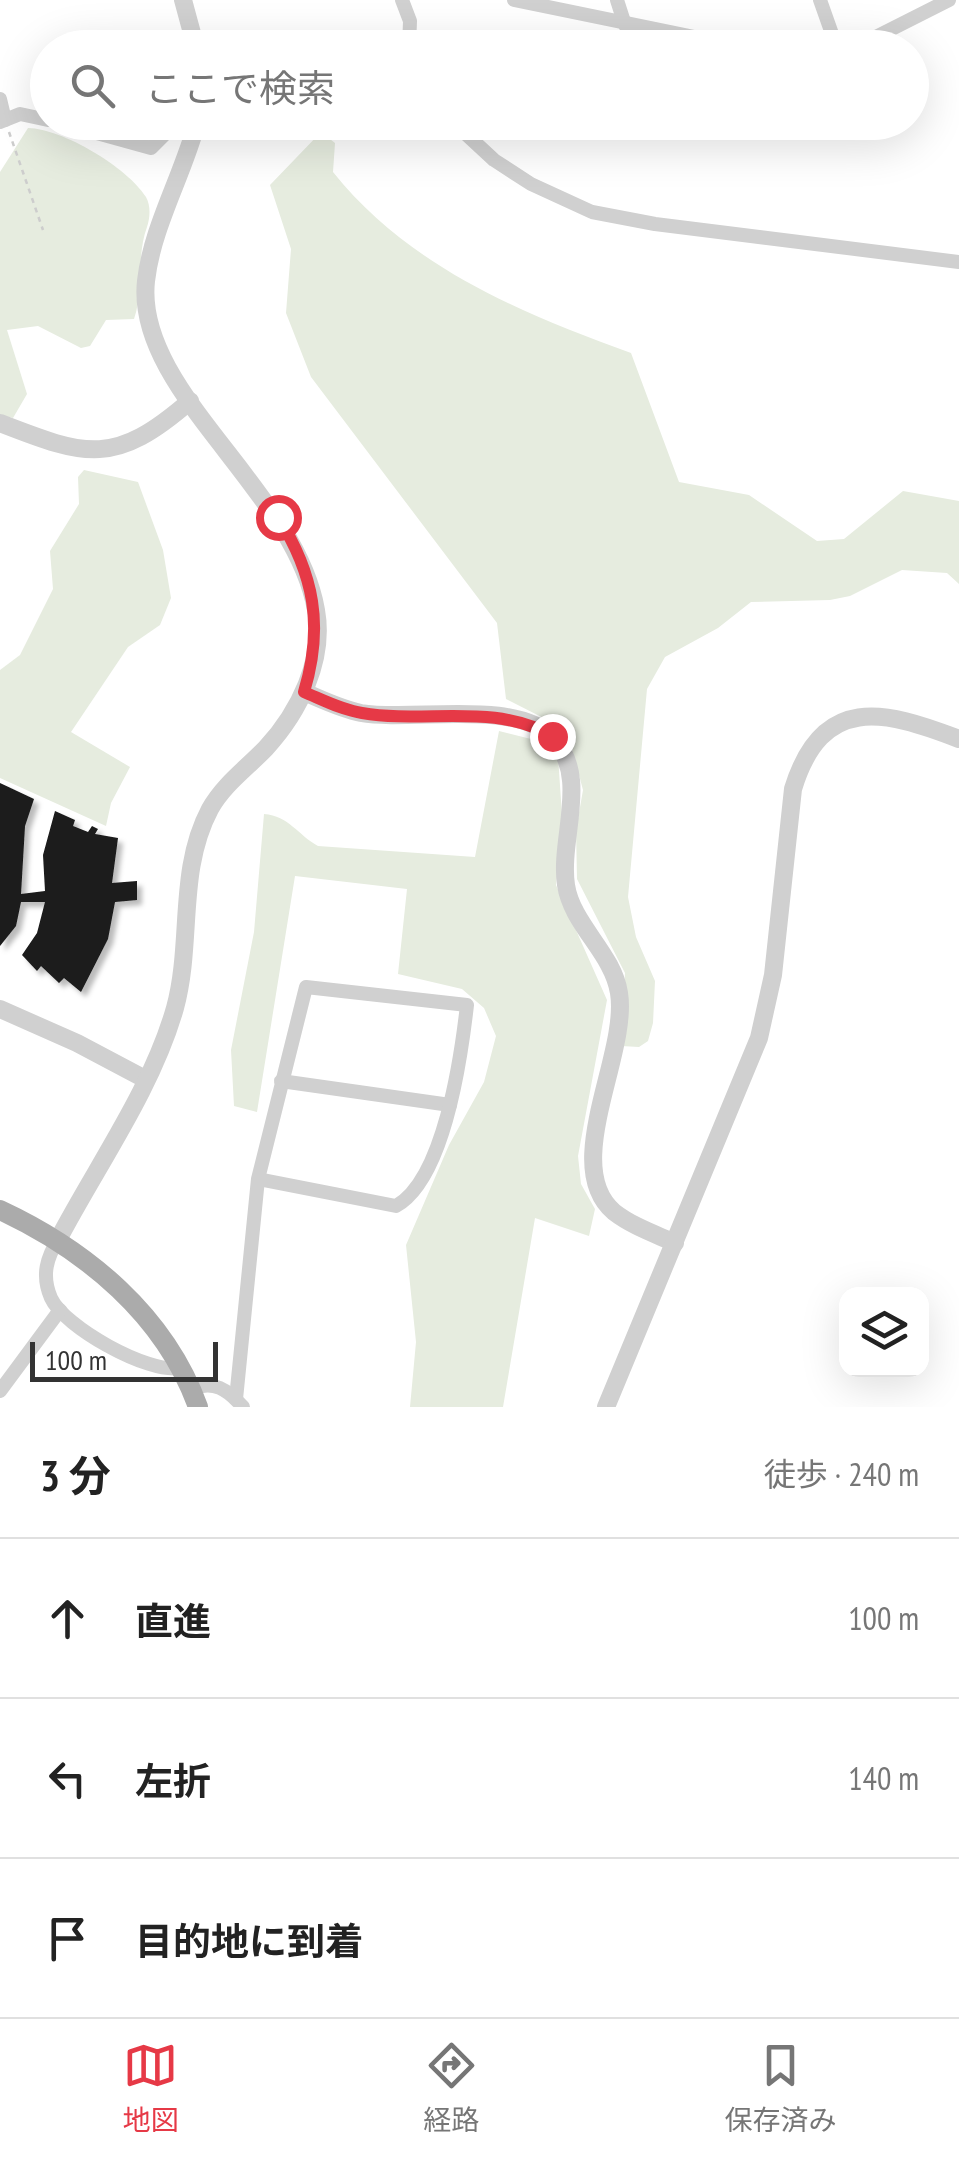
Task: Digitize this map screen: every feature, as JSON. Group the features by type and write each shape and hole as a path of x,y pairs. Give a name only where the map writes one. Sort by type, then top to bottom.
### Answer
{"main road":[{"path":"0,1210 59,1238 133,1303 180,1368 194,1398"}],"street":[{"path":"183,0 191,30"},
{"path":"402,0 409,30"},
{"path":"514,0 656,30"},
{"path":"616,0 626,24"},
{"path":"820,0 831,30"},
{"path":"890,30 949,0"},
{"path":"0,99 2,121 20,114 30,116"},
{"path":"122,140 151,148 159,140"},
{"path":"180,1368 153,1366 105,1345 60,1310 46,1282 46,1258 145,1080 175,1008 186,957 188,882 196,840 212,806 288,723 304,692 315,656 317,613 302,556 156,348 147,314 146,282 191,140"},
{"path":"472,140 494,160 531,184 592,212 655,224 959,262"},
{"path":"0,423 62,448 96,452 145,435 190,401"},
{"path":"304,692 363,714 501,717 530,723 552,736 564,753 572,778 566,887 581,921 614,974 620,994 619,1023 593,1148 594,1178 613,1210 675,1243"},
{"path":"606,1407 760,1038 773,975 793,789 801,764 814,742 854,717 902,717 959,740"},
{"path":"239,1403 258,1178 306,987 467,1005 450,1105 413,1197 396,1206 258,1178"},
{"path":"0,1009 77,1042 145,1080"},
{"path":"282,1081 450,1105"},
{"path":"0,1391 60,1310"},
{"path":"194,1398 206,1384 223,1388 239,1403"}],"path":[{"path":"2,121 43,230"}],"shaded area":[{"path":"30,128 30,140 71,140 110,162 137,185 149,204 134,319 106,320 90,346 81,348 38,326 7,330 27,394 13,418 0,415 0,172"},
{"path":"313,140 331,140 335,143 333,172 363,205 431,260 508,303 631,353 679,482 749,495 817,541 844,539 903,491 959,501 959,584 947,573 902,570 850,596 751,602 718,628 665,657 647,689 628,897 636,937 655,981 653,1023 648,1041 639,1047 621,1046 625,973 577,879 576,830 583,790 567,730 506,699 497,623 311,377 286,313 291,249 270,185"},
{"path":"84,470 138,482 163,550 171,598 160,625 128,647 71,732 130,767 111,803 106,826 0,778 0,670 20,655 53,589 50,551 79,504 78,477"},
{"path":"499,731 535,740 558,756 562,815 556,885 607,1000 578,1156 581,1184 595,1209 589,1236 535,1218 503,1407 410,1407 416,1342 406,1245 449,1145 484,1082 496,1036 484,1008 462,989 398,974 407,889 295,876 257,1112 234,1106 231,1050 254,932 264,814 287,822 318,846 475,857"}],"building":[{"path":"0,783 34,799 25,826 21,894 45,891 43,855 55,811 75,820 73,826 88,832 92,826 98,829 95,834 118,838 112,883 137,881 137,900 115,902 108,939 81,992 64,978 59,983 41,966 37,971 22,955 37,933 45,902 21,902 16,926 0,946"}],"route":[{"path":"278,517 302,556 317,613 315,656 304,692 363,714 501,717 530,723 552,736"}]}
